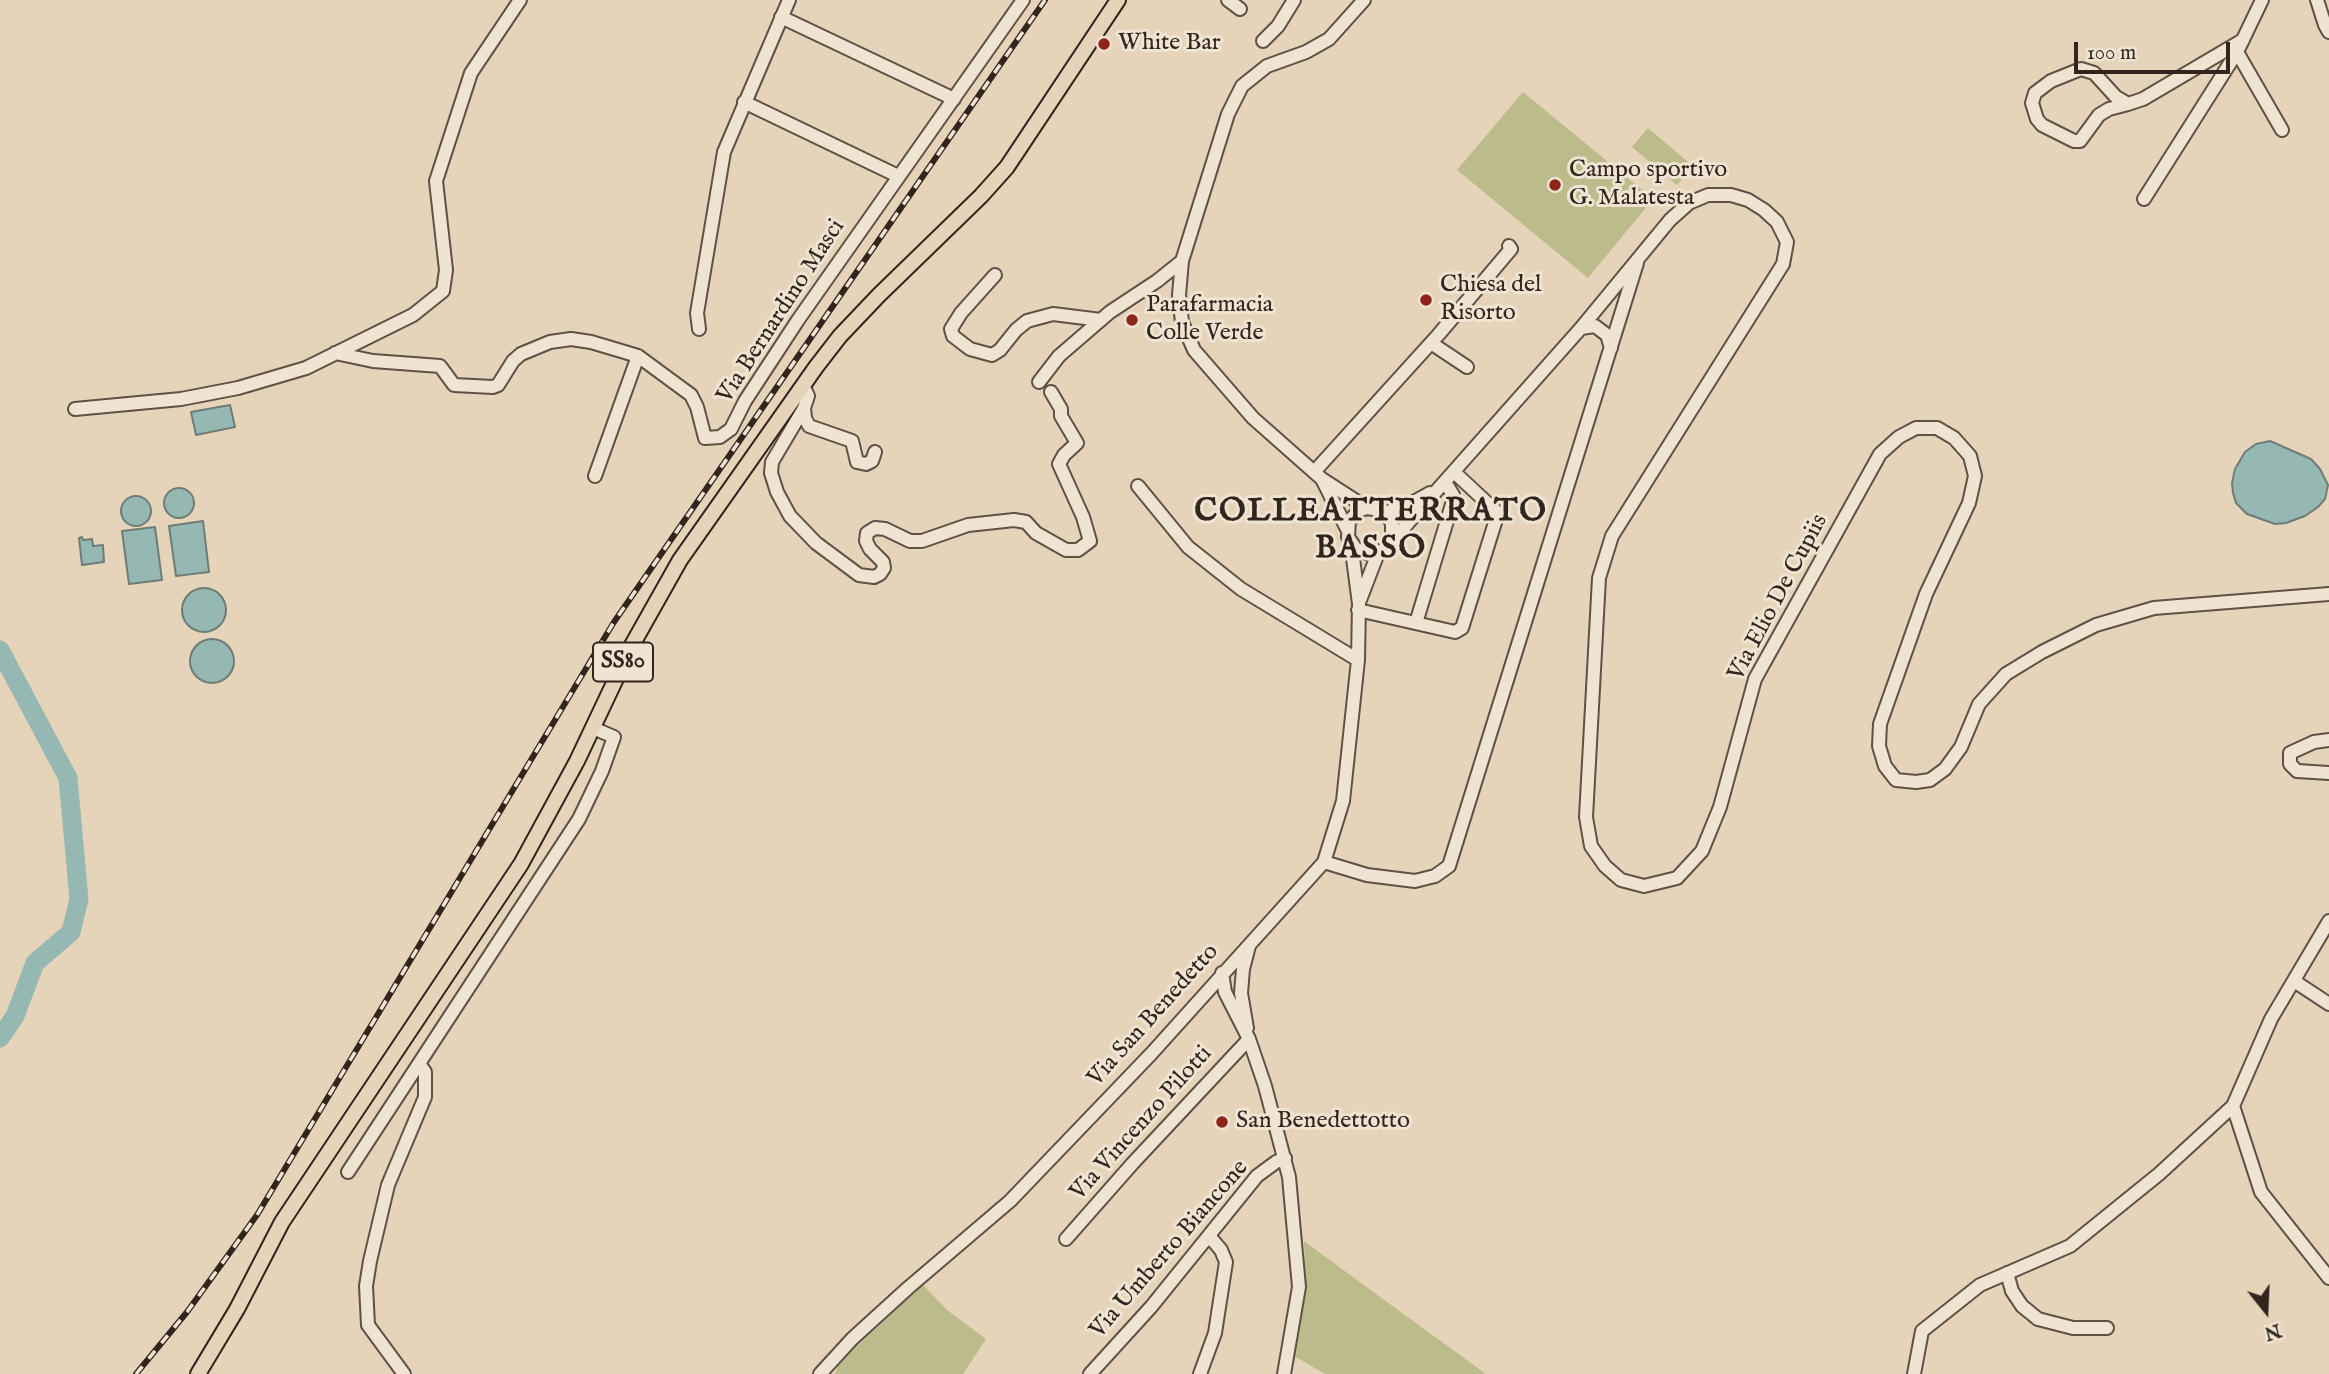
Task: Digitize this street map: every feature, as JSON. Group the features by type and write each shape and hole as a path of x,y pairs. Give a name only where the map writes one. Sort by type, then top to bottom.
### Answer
{"main road":[{"name":"SS80","path":"198,1374 237,1309 289,1211 522,864 665,585 803,385 858,316 981,196 1007,167 1118,0"}],"street":[{"path":"75,409 181,399 238,388 306,368 413,315 443,290 446,270 436,181 471,73 520,0"},
{"path":"699,329 698,313 724,152 789,0"},
{"name":"Via Bernardino Masci","path":"638,356 691,395 705,438 720,437 731,429 745,401 798,320 1023,0"},
{"path":"1227,0 1240,9"},
{"path":"1263,41 1278,26 1294,0"},
{"path":"1336,33 1354,0"},
{"path":"1364,0 1336,33 1306,52 1267,66 1242,86 1228,114 1182,261 1179,295 1182,322 1194,350 1253,418 1318,476 1367,508"},
{"path":"2144,199 2240,46 2262,0"},
{"path":"2317,0 2329,32"},
{"path":"781,17 954,99"},
{"path":"2128,104 2116,97 2094,73 2081,69 2051,81 2035,93 2032,103 2042,125 2074,141 2080,141 2099,115 2109,109 2128,104 2143,99 2240,46"},
{"path":"2240,46 2282,130"},
{"path":"744,102 898,176"},
{"name":"Via Elio De Cupiis","path":"1392,540 1581,328 1670,220 1689,203 1708,195 1731,195 1748,200 1777,222 1787,242 1783,264 1612,536 1599,578 1586,817 1591,846 1605,866 1621,880 1644,886 1677,878 1702,851 1720,807 1755,678 1880,454 1899,437 1916,428 1937,428 1954,438 1970,456 1975,476 1969,503 1926,594 1880,724 1879,746 1885,766 1896,780 1930,780 1945,769 1961,747 1979,704 2006,674 2042,652 2096,625 2154,608 2329,594"},
{"path":"1318,476 1511,248 1509,246"},
{"path":"1324,862 1367,875 1415,881 1435,876 1449,866 1639,257"},
{"path":"1039,382 1059,356 1101,320 1182,261"},
{"path":"995,275 961,313 951,329 953,336 970,349 992,355 1027,321 1053,314 1101,320"},
{"path":"1581,328 1595,326 1607,335 1611,348"},
{"path":"335,353 373,361 440,366 454,385 493,387 498,385 513,361 522,354 550,342 570,339 591,342 638,356 595,476"},
{"path":"1432,343 1467,367"},
{"path":"803,385 808,396 804,408 772,462 771,473 777,492 790,516 816,543 859,575 874,578 884,568 883,562 866,541 867,533 875,528 885,529 910,541 922,541 968,525 1014,520 1026,522 1037,533 1066,550 1078,550 1090,541 1083,517 1059,464 1077,443 1051,392"},
{"path":"804,408 804,418 809,426 852,441 857,462 866,464 872,461 875,452"},
{"path":"1318,476 1348,529 1359,607"},
{"path":"1385,513 1410,504 1447,480"},
{"path":"1416,623 1453,501 1447,480"},
{"path":"1359,607 1455,632 1462,628 1498,513 1447,480"},
{"path":"1138,486 1188,547 1241,589 1358,660"},
{"path":"1348,529 1353,515 1367,508 1385,513 1394,529 1392,540 1378,553 1363,553 1351,543"},
{"path":"1359,607 1378,553"},
{"name":"Via San Benedetto","path":"821,1374 852,1339 1010,1201 1151,1054 1324,862 1343,801 1358,660 1359,607"},
{"path":"348,1172 579,819 602,771 614,737 593,728"},
{"path":"2329,740 2314,742 2290,753 2290,764 2297,771 2329,774"},
{"path":"1914,1374 1922,1331 1980,1285 2070,1246 2159,1174 2233,1106 2271,1019 2329,921"},
{"name":"Via Vincenzo Pilotti","path":"1249,1039 1241,993 1242,969 1251,940"},
{"path":"1222,973 1229,976 1241,993"},
{"name":"Via Vincenzo Pilotti","path":"1222,973 1229,1000 1249,1039 1265,1086 1289,1177 1299,1287 1284,1374"},
{"path":"2294,981 2329,1004"},
{"path":"1202,996 1219,991 1229,1000"},
{"name":"Via Vincenzo Pilotti","path":"1066,1239 1249,1039"},
{"path":"404,1374 368,1325 366,1286 388,1185 425,1097 425,1072 420,1065"},
{"path":"2233,1106 2262,1192 2329,1278"},
{"name":"Via Umberto Biancone","path":"1090,1374 1151,1307 1257,1176 1276,1161 1285,1158"},
{"path":"1200,1374 1215,1333 1226,1262 1221,1250 1210,1237"},
{"path":"2007,1273 2012,1291 2022,1306 2039,1319 2073,1328 2107,1328"}],"shaded area":[{"name":"Campo sportivo G. Malatesta","path":"1523,92 1653,199 1588,278 1457,170"},
{"path":"1648,128 1693,166 1677,185 1632,147"},
{"path":"1304,1241 1486,1374 1325,1374 1294,1356 1306,1285"},
{"path":"923,1285 947,1310 986,1339 963,1374 835,1374 838,1366 857,1346"}],"water":[{"path":"230,405 235,427 196,435 191,412"},
{"path":"2270,441 2311,459 2328,485 2325,499 2318,507 2305,516 2286,523 2275,524 2247,514 2236,503 2233,493 2235,469 2245,452 2256,444"},
{"path":"179,488 190,492 194,503 190,514 179,518 168,514 164,503 168,492"},
{"path":"136,496 147,500 151,511 147,522 136,526 125,522 121,511 125,500"},
{"path":"203,521 209,572 176,576 169,526"},
{"path":"155,527 162,580 129,584 122,531"},
{"path":"82,537 83,540 92,539 93,546 103,545 104,562 82,565 79,538"},
{"path":"204,588 220,594 226,610 220,626 204,632 188,626 182,610 188,594"},
{"path":"212,639 228,645 234,661 228,677 212,683 196,677 190,661 196,645"}],"waterway":[{"path":"0,650 68,778 79,899 71,932 35,963 15,1016 0,1038"}],"railway":[{"path":"136,1374 187,1312 257,1215 614,622 1045,0"}],"place":[{"name":"White Bar","path":"1104,44"},
{"name":"Campo sportivo G. Malatesta","path":"1555,185"},
{"name":"Chiesa del Risorto","path":"1426,300"},
{"name":"Parafarmacia Colle Verde","path":"1132,320"},
{"name":"San Benedettotto","path":"1222,1122"}],"district":[{"name":"COLLEATTERRATO BASSO","path":"1371,532"}]}
